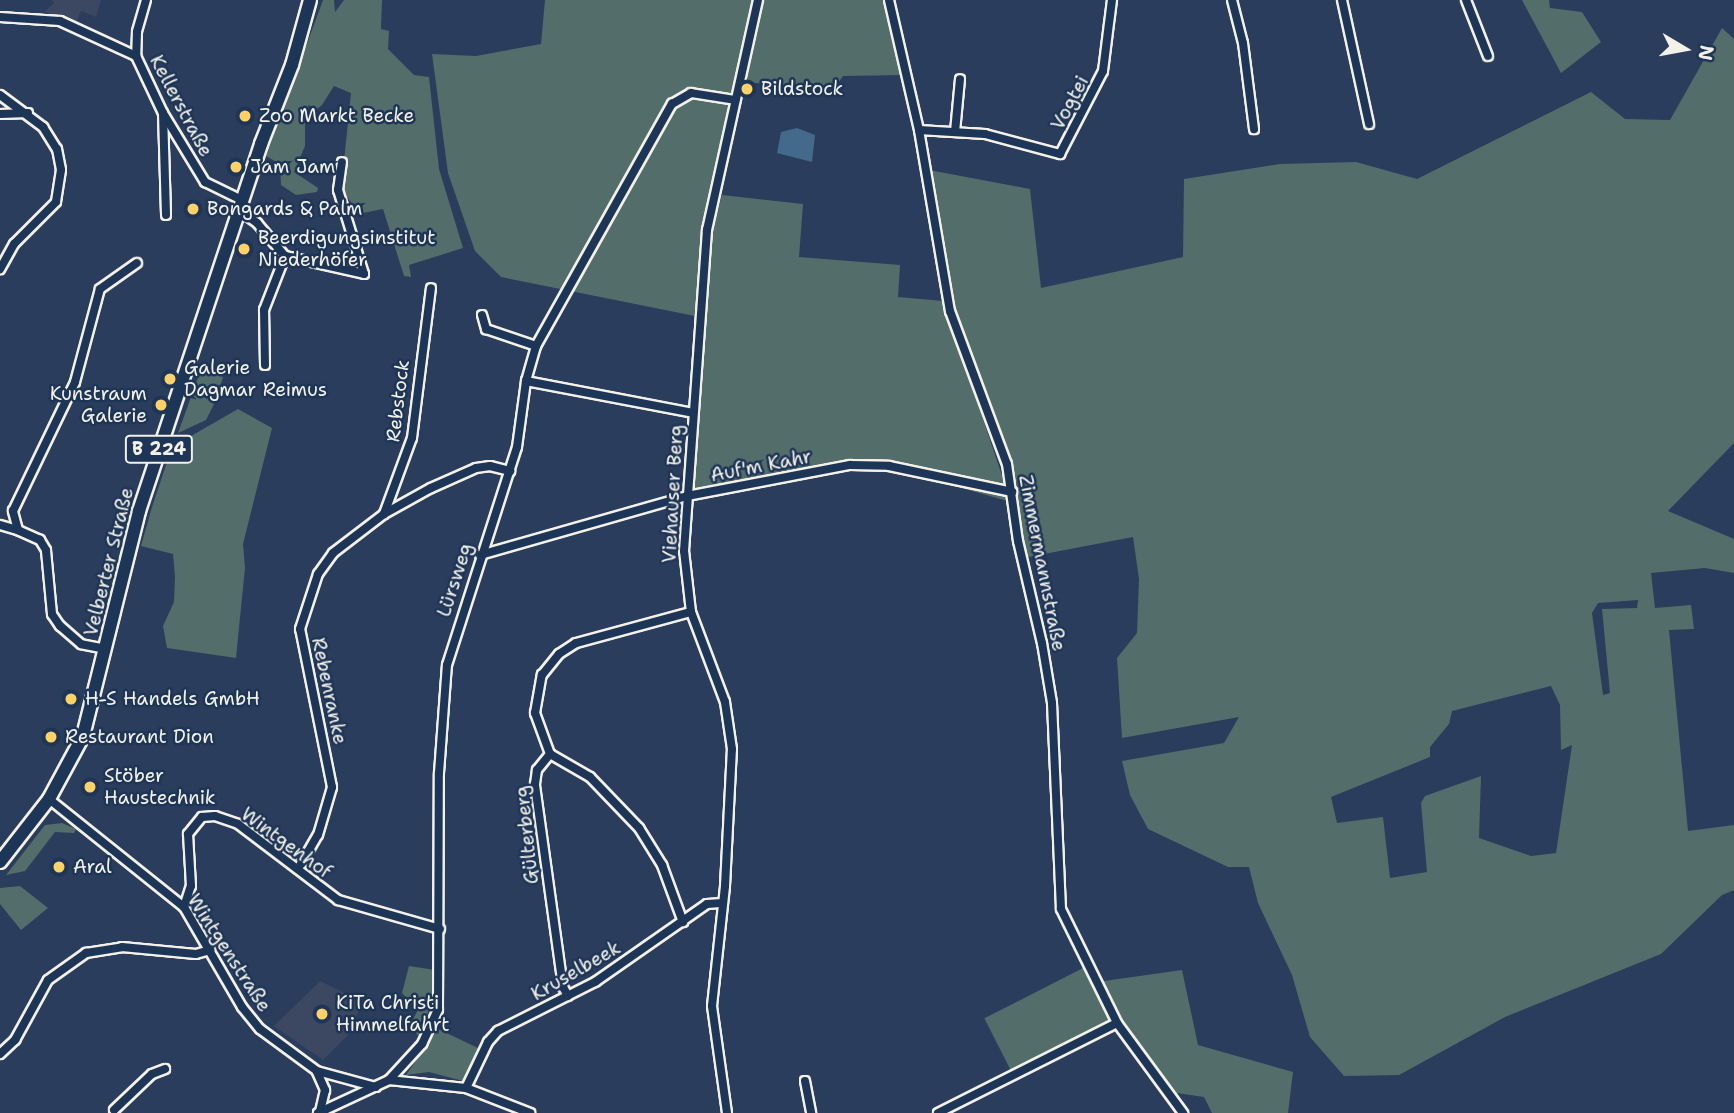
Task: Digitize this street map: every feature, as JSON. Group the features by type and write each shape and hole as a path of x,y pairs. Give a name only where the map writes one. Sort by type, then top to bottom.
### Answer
{"main road":[{"name":"Velberter Straße","path":"50,799 83,736 107,650 139,511 292,65 310,0"},
{"name":"B 224","path":"0,862 50,799"}],"street":[{"name":"Kellerstraße","path":"146,0 137,32 136,56 163,113 205,182 242,206"},
{"name":"Viehauser Berg","path":"727,1113 712,1006 723,903 732,749 725,702 691,612 684,565 708,230 758,0"},
{"name":"Zimmermannstraße","path":"888,0 919,130 950,311 1007,464 1052,703 1061,909 1117,1023 1183,1113"},
{"name":"Vogtei","path":"919,130 985,134 1060,154 1103,72 1112,0"},
{"path":"1233,0 1243,43 1254,129"},
{"path":"1342,0 1370,124"},
{"path":"1466,0 1488,56"},
{"path":"0,17 60,21 136,56"},
{"path":"956,132 960,79"},
{"name":"Lürsweg","path":"319,1112 389,1080 422,1044 438,1009 441,703 458,622 510,471 526,381 536,346 672,104 691,93 735,100"},
{"path":"0,94 29,113 57,149 61,170 56,202 4,253 0,270"},
{"path":"0,114 29,113"},
{"path":"163,113 166,215"},
{"path":"242,206 285,256 364,274 338,190 342,162"},
{"path":"265,365 264,310 285,256"},
{"path":"18,530 13,511 75,382 100,289 137,263"},
{"name":"Rebstock","path":"384,514 412,438 431,288"},
{"path":"482,316 486,329 536,346"},
{"path":"526,381 693,413"},
{"name":"Auf'm Kahr","path":"480,555 687,496 868,464 1012,492"},
{"name":"Rebenranke","path":"298,869 318,835 332,787 302,654 300,629 306,599 333,553 384,514 476,468 490,466 510,471"},
{"path":"0,525 40,540 46,550 52,614 60,626 81,644 107,650"},
{"path":"682,922 662,864 639,828 590,777 550,754 538,731 536,693 542,675 559,654 586,640 691,612"},
{"name":"Gülterberg","path":"550,754 537,770 536,784 568,996"},
{"name":"Wintgenstraße","path":"50,799 184,906 242,1007 260,1029 317,1072 376,1087"},
{"name":"Wintgenhof","path":"184,906 191,886 188,834 202,817 225,818 238,824 351,905 440,929"},
{"name":"Kruselbeek","path":"466,1088 488,1042 498,1031 568,996 707,904 723,903"},
{"path":"0,1054 15,1040 48,980 86,953 122,947 196,954 211,950"},
{"path":"938,1113 1117,1023"},
{"path":"114,1112 152,1074 165,1069"},
{"path":"317,1072 325,1090 319,1112"},
{"path":"389,1080 466,1088 530,1113"},
{"path":"805,1082 811,1113"}],"shaded area":[{"path":"52,0 101,0 96,17 81,11 76,22 44,12 54,3"},
{"path":"797,128 815,135 812,162 777,153 781,132"},
{"name":"KiTa Christi Himmelfahrt","path":"320,981 363,1002 347,1036 323,1060 274,1026"}],"green space":[{"path":"323,0 334,0 335,12 344,0 382,0 381,29 389,31 388,49 414,75 429,77 439,169 463,248 409,265 411,277 404,276 383,209 348,216 346,208 351,202 341,190 351,93 334,86 322,105 305,118 305,146 294,172 318,188 317,192 296,195 281,185 280,164 266,156"},
{"path":"545,0 754,0 701,228 695,316 501,277 475,251 448,173 432,54 476,56 541,44"},
{"path":"762,0 884,0 903,75 843,76 833,90 745,82"},
{"path":"1522,0 1549,0 1550,8 1582,12 1601,42 1561,73"},
{"path":"1722,28 1734,39 1734,443 1668,511 1734,539 1734,573 1705,568 1651,573 1655,608 1691,605 1694,629 1669,630 1688,831 1734,825 1734,890 1722,895 1661,954 1505,1017 1399,1075 1344,1076 1310,1037 1292,975 1258,903 1249,867 1228,867 1148,829 1130,795 1122,761 1224,743 1239,717 1122,738 1117,658 1137,633 1139,579 1133,537 1023,558 1017,485 958,323 929,170 1030,189 1041,288 1183,257 1184,179 1280,164 1356,162 1417,179 1591,92 1625,119 1670,120","holes":["1638,600 1637,608 1602,609 1610,693 1603,695 1592,613 1598,603","1551,686 1560,705 1561,750 1572,745 1556,853 1531,856 1479,838 1481,776 1425,796 1421,803 1427,872 1390,878 1383,817 1337,823 1331,797 1430,757 1430,747 1449,724 1452,711"]},
{"path":"722,195 803,204 799,257 900,265 898,297 943,301 1011,502 863,460 692,492 712,231"},
{"path":"201,369 223,377 216,400 206,420 178,433"},
{"path":"238,409 272,428 243,544 245,568 236,658 167,648 163,626 174,602 173,554 141,546 152,507 172,447"},
{"path":"62,823 76,829 74,833 55,832 25,871 6,875 45,825"},
{"path":"20,886 48,908 21,930 0,904 0,888"},
{"path":"409,966 435,970 433,1000 418,1036 411,1023 418,1010 402,993"},
{"path":"1085,967 1114,1023 1013,1074 984,1018"},
{"path":"1182,970 1198,1045 1293,1072 1288,1113 1212,1113 1204,1097 1170,1092 1097,982"},
{"path":"438,1029 478,1048 463,1081 429,1072 406,1075"}],"place":[{"name":"Bildstock","path":"747,89"},
{"name":"Zoo Markt Becke","path":"245,116"},
{"name":"Jam Jam","path":"236,167"},
{"name":"Bongards & Palm","path":"193,209"},
{"name":"Beerdigungsinstitut Niederhöfer","path":"244,249"},
{"name":"Galerie Dagmar Reimus","path":"170,379"},
{"name":"Kunstraum Galerie","path":"161,405"},
{"name":"H-S Handels GmbH","path":"71,699"},
{"name":"Restaurant Dion","path":"51,737"},
{"name":"Stöber Haustechnik","path":"90,787"},
{"name":"Aral","path":"59,867"},
{"name":"KiTa Christi Himmelfahrt","path":"322,1014"}]}
